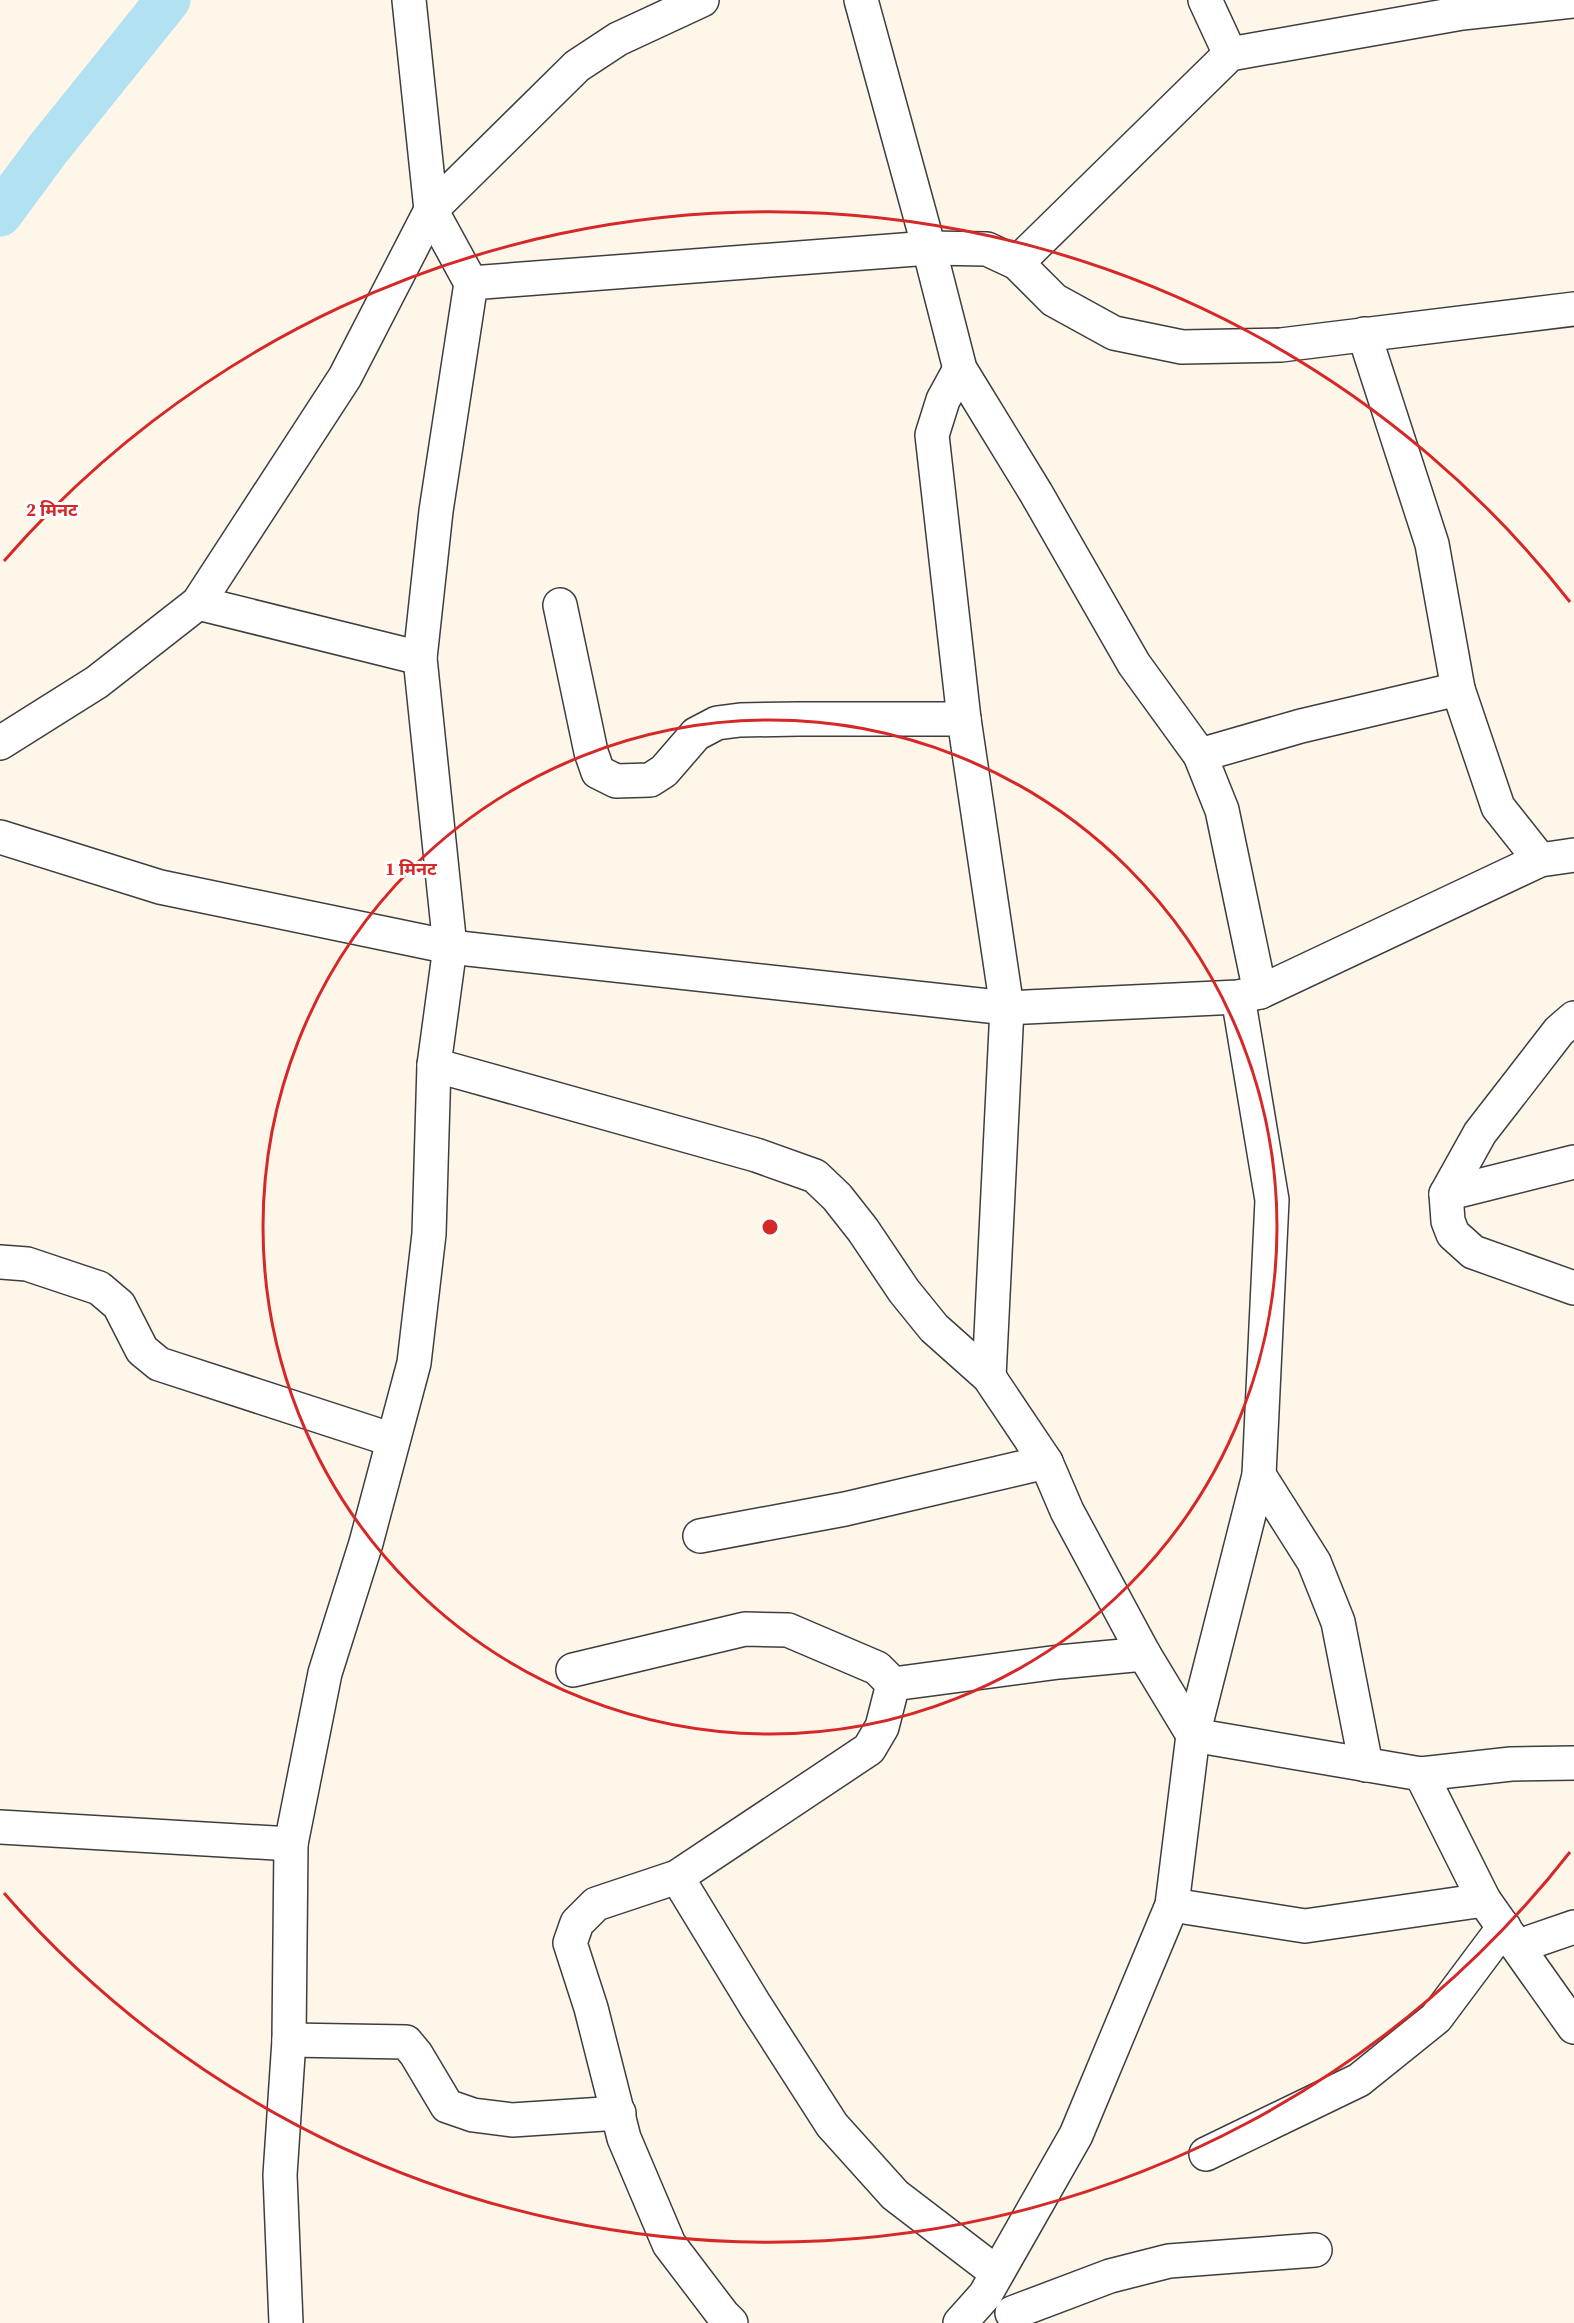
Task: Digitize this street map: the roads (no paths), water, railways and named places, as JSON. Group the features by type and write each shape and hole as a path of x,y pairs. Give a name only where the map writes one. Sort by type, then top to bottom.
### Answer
{"street":[{"path":"286,2323 280,2175 289,2040 291,1844 325,1673 366,1543 414,1363 429,1234 434,1065 450,947 420,658 436,511 471,283 432,210 409,0"},
{"path":"0,742 97,682 198,603 345,377 432,210 577,66 618,39 702,0"},
{"path":"861,0 960,369 1036,494 1134,664 1200,755 1222,810 1249,994 1272,1200 1259,1475 1193,1735 1173,1905 1076,2135 991,2284 960,2323"},
{"path":"1205,0 1230,54"},
{"path":"1017,263 1230,54 1461,6 1574,1"},
{"path":"471,283 929,248 987,249 1017,263 1054,300 1114,333 1182,347 1281,345 1574,309"},
{"path":"1364,334 1432,544 1458,689 1498,807 1540,861"},
{"path":"960,369 943,400 932,435 964,720 1007,1008 989,1377"},
{"path":"198,603 420,658"},
{"path":"560,605 591,753 598,772 616,781 651,780 664,771 696,734 717,723 764,719 964,720"},
{"path":"1200,755 1301,726 1458,689"},
{"path":"0,837 160,886 450,947 1007,1008 1249,994 1540,861 1574,855"},
{"path":"1574,1018 1559,1031 1480,1133 1446,1194 1448,1221 1453,1234 1473,1251 1574,1288"},
{"path":"434,1065 756,1155 815,1176 837,1197 863,1230 904,1292 934,1328 989,1377 1046,1462 1067,1512 1144,1654 1193,1735 1421,1774 1511,1764 1574,1763"},
{"path":"1446,1194 1574,1162"},
{"path":"0,1262 27,1264 99,1288 119,1305 142,1350 159,1365 393,1440"},
{"path":"700,1536 845,1509 1046,1462"},
{"path":"1259,1475 1314,1562 1338,1622 1366,1765"},
{"path":"573,1670 745,1629 788,1630 877,1668 893,1684"},
{"path":"893,1684 1059,1662 1144,1654"},
{"path":"731,2323 669,2244 624,2138 591,2008 570,1943 577,1923 596,1905 677,1877 869,1749 882,1727 893,1684"},
{"path":"1421,1774 1484,1900 1574,2026"},
{"path":"0,1827 291,1844"},
{"path":"677,1877 832,2125 895,2194 991,2284 1017,2318 1110,2276 1169,2261 1315,2250"},
{"path":"1173,1905 1305,1926 1484,1900"},
{"path":"1206,2154 1359,2080 1436,2018 1511,1937 1574,1927"},
{"path":"289,2040 406,2042 416,2054 447,2106 473,2115 512,2120 619,2113"}],"waterway":[{"path":"0,214 48,149 168,0"}]}
